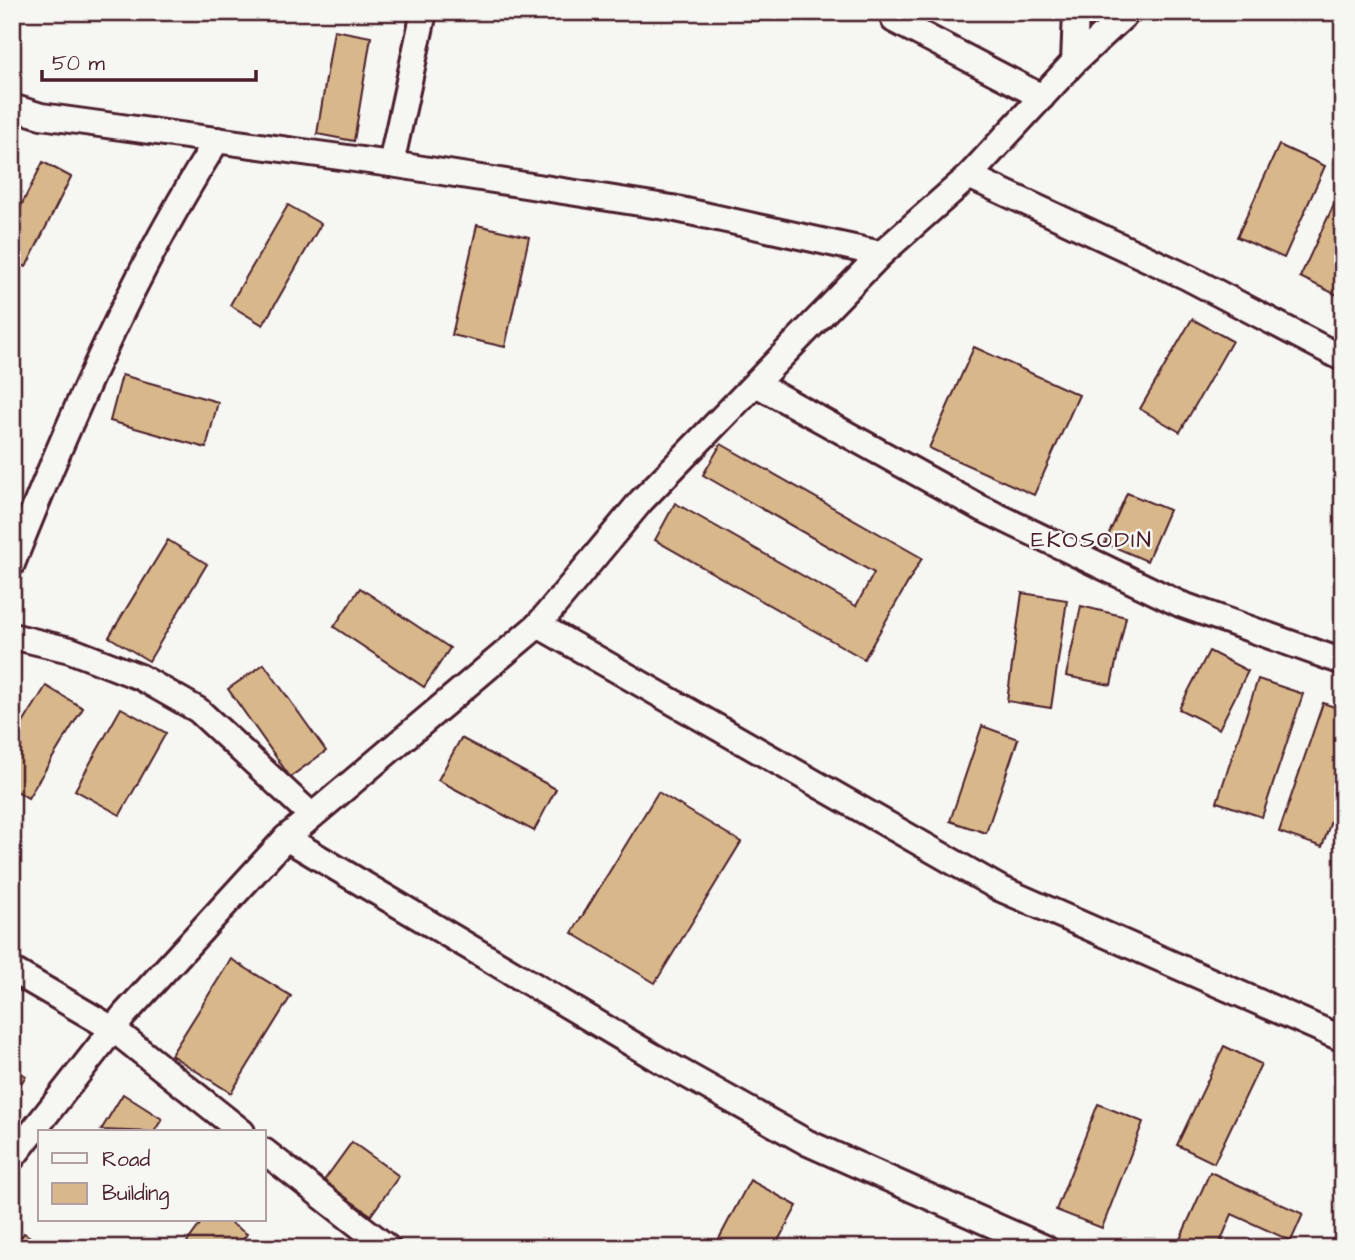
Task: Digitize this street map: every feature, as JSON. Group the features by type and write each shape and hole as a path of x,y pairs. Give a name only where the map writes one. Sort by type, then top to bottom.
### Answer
{"street":[{"path":"391,164 424,12"},
{"path":"1074,62 1076,12"},
{"path":"12,1158 113,1029 286,838 538,625 641,501 881,254 969,176 1074,62 1128,12"},
{"path":"894,20 1042,97"},
{"path":"12,107 41,116 391,164 672,208 881,254"},
{"path":"12,564 62,438 170,215 217,140"},
{"path":"969,176 1187,277 1340,357"},
{"path":"756,384 977,506 1180,604 1343,662"},
{"path":"538,625 999,888 1343,1039"},
{"path":"12,635 70,650 140,677 198,710 311,815"},
{"path":"286,838 651,1055 808,1143 1045,1248"},
{"path":"12,970 113,1029 239,1130"},
{"path":"266,1152 388,1248"}],"building":[{"path":"334,30 371,37 354,141 317,134"},
{"path":"1279,145 1325,166 1284,258 1237,237"},
{"path":"43,162 71,177 26,267 12,260 12,224"},
{"path":"1343,185 1343,298 1300,277"},
{"path":"288,205 321,224 263,325 230,305"},
{"path":"477,225 529,237 505,347 452,335"},
{"path":"1192,319 1232,341 1180,432 1140,409"},
{"path":"974,347 1079,395 1034,495 929,448"},
{"path":"122,375 218,402 206,448 110,421"},
{"path":"721,444 922,558 864,659 655,540 675,503 856,606 874,573 703,475"},
{"path":"1127,493 1169,510 1147,561 1105,543"},
{"path":"168,540 207,564 149,661 109,637"},
{"path":"360,588 450,648 424,687 334,627"},
{"path":"1022,593 1067,600 1051,708 1007,701"},
{"path":"1081,606 1126,617 1111,685 1066,676"},
{"path":"1209,651 1248,671 1219,729 1179,709"},
{"path":"264,664 326,751 290,777 228,689"},
{"path":"1258,679 1303,694 1262,817 1217,802"},
{"path":"46,686 83,708 28,798 12,788 12,741"},
{"path":"1323,703 1343,710 1343,786 1322,847 1279,832"},
{"path":"121,708 166,733 120,815 75,790"},
{"path":"982,726 1018,739 986,833 950,821"},
{"path":"461,738 556,789 534,831 438,780"},
{"path":"658,792 741,842 655,983 572,933"},
{"path":"231,959 291,996 231,1093 171,1055"},
{"path":"1224,1046 1261,1064 1214,1163 1177,1145"},
{"path":"12,1067 26,1076 12,1097"},
{"path":"123,1094 162,1119 155,1130 101,1130"},
{"path":"1098,1104 1143,1122 1102,1228 1056,1210"},
{"path":"352,1142 399,1176 371,1215 323,1182"},
{"path":"1210,1172 1303,1214 1291,1241 1232,1214 1221,1240 1237,1248 1176,1248"},
{"path":"750,1180 797,1206 774,1248 714,1248"},
{"path":"202,1222 229,1222 247,1234 237,1248 183,1248"},
{"path":"24,1233 47,1248 14,1248"}],"district":[{"name":"EKOSODIN","path":"1092,540"}]}
